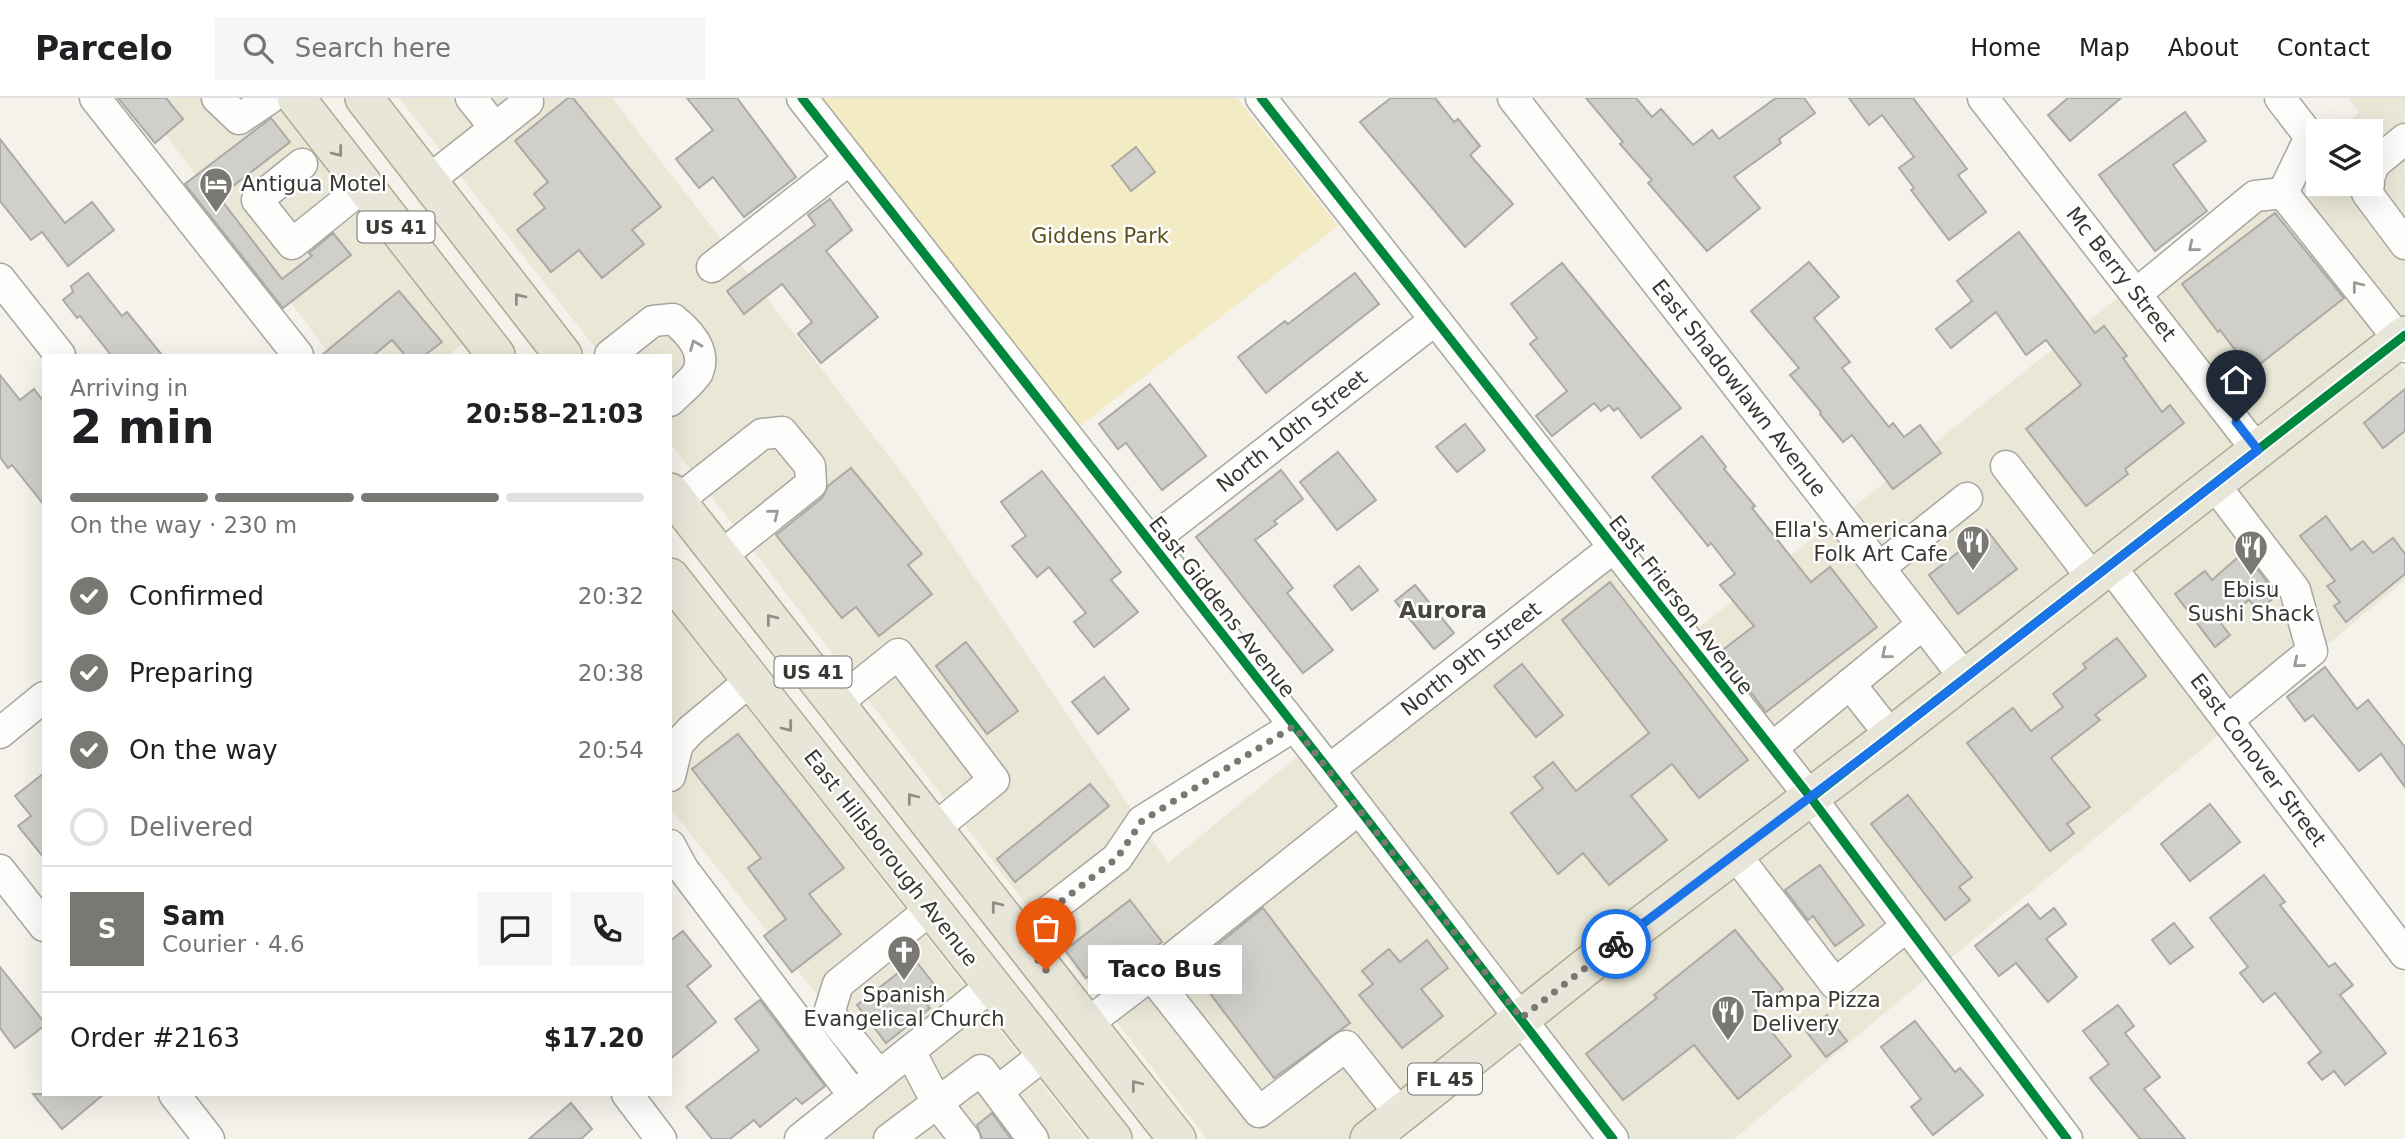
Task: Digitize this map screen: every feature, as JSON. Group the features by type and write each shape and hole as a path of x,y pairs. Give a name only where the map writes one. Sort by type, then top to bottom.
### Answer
{"main road":[{"name":"US 41","path":"296,98 365,186 483,351"},
{"name":"US 41","path":"364,98 562,354"},
{"path":"483,351 508,336 534,340 562,354"},
{"name":"FL 45","path":"1368,1139 1521,1018 2403,341"},
{"name":"US 41","path":"674,497 1177,1139"},
{"path":"672,578 713,595 789,692 803,704 818,708 837,703"},
{"name":"East Hillsborough Avenue","path":"672,579 1113,1139"}],"street":[{"path":"95,98 297,354"},
{"path":"217,98 239,119 270,98"},
{"path":"471,98 495,128"},
{"name":"East Giddens Avenue","path":"802,98 1329,770 1613,1139"},
{"name":"East Frierson Avenue","path":"1261,98 1811,798 2067,1139"},
{"name":"East Shadowlawn Avenue","path":"1513,98 1965,678"},
{"name":"Mc Berry Street","path":"1983,98 2258,450"},
{"path":"2280,98 2310,137 2283,192"},
{"path":"428,181 528,102"},
{"path":"2383,157 2405,139"},
{"path":"712,267 849,159"},
{"path":"302,164 257,200 292,244 365,186"},
{"path":"2136,294 2255,196 2283,192"},
{"path":"2283,192 2403,341"},
{"path":"2369,196 2405,244"},
{"path":"0,279 59,354"},
{"path":"611,354 653,321 673,319 689,332 700,351 698,372 672,399"},
{"name":"North 10th Street","path":"1150,542 1435,320"},
{"path":"674,497 762,434 782,432 810,466 811,484 721,556"},
{"name":"East Conover Street","path":"2006,466 2102,572 2228,720 2405,954"},
{"path":"2214,484 2295,590 2312,651 2228,720"},
{"path":"1879,568 1967,498"},
{"name":"North 9th Street","path":"1329,770 1613,548"},
{"path":"1772,748 1923,624"},
{"path":"837,703 898,654 994,780 935,828"},
{"path":"672,768 678,744 751,680"},
{"path":"1850,684 1891,736"},
{"path":"0,733 42,699"},
{"path":"1018,935 1117,858 1142,821 1294,726"},
{"path":"1088,1023 1359,809"},
{"path":"672,849 683,869 854,1096"},
{"path":"1735,854 1835,984 1907,926"},
{"path":"0,870 42,923"},
{"path":"879,1075 829,1013 838,984 931,909"},
{"path":"1151,975 1259,1112 1346,1046 1401,1114"},
{"path":"800,1139 992,986"},
{"path":"910,1051 937,1103 965,1139"},
{"path":"999,1091 1045,1054"},
{"path":"889,1139 981,1070 999,1091 1026,1136"},
{"path":"176,1096 209,1139"},
{"path":"628,1096 661,1139"}],"shaded area":[{"path":"138,98 270,98 463,344 449,354 329,354"},
{"path":"399,98 612,98 915,490 1168,863 1299,755 1502,1017 1348,1139 1207,1139 672,446 672,354 600,354"},
{"path":"2348,98 2405,98 2405,319 2261,431 2142,278 2306,153 2306,196 2383,196 2383,119 2351,119 2359,113"},
{"path":"2120,296 2238,448 1969,660 1851,509"},
{"path":"2396,359 2405,371 2405,580 2242,716 2129,567"},
{"path":"1828,526 1946,677 1814,779 1696,630"},
{"path":"1610,567 1792,796 1524,999 1348,772"},
{"path":"2107,584 2220,734 1950,959 1830,799"},
{"path":"672,612 967,989 872,1065 672,811"},
{"path":"1807,816 1928,977 1734,1139 1631,1139 1540,1019"},
{"path":"983,1009 1085,1139 821,1139"}],"green space":[{"name":"Giddens Park","path":"814,98 1237,98 1338,226 1075,430"}],"building":[{"path":"118,98 166,98 183,119 155,143"},
{"path":"568,98 573,98 661,207 632,230 644,244 602,278 579,250 551,272 517,230 545,208 534,194 548,182 515,141"},
{"path":"687,98 737,98 796,177 744,217 713,177 699,188 676,159 713,130"},
{"path":"1391,98 1435,98 1454,122 1458,119 1480,146 1470,155 1513,204 1465,247 1360,122"},
{"path":"1586,98 1636,98 1652,117 1661,109 1693,145 1712,130 1719,139 1776,98 1804,98 1815,113 1779,139 1781,143 1734,177 1760,208 1707,251 1648,183 1652,180 1620,144 1623,142"},
{"path":"1849,98 1913,98 1967,169 1958,175 1986,212 1949,240 1911,190 1914,188 1899,168 1914,157 1882,115 1869,125"},
{"path":"2068,98 2121,98 2070,141 2048,115"},
{"path":"2185,112 2206,141 2173,165 2207,211 2155,251 2099,175"},
{"name":"Antigua Motel","path":"271,118 290,142 219,197 282,279 312,256 309,253 333,233 351,255 283,308 185,184"},
{"path":"0,139 65,223 92,202 114,230 68,266 42,232 31,240 0,201"},
{"path":"1136,147 1155,172 1131,191 1112,166"},
{"path":"830,199 852,230 826,251 878,317 821,363 798,334 812,322 782,284 744,314 727,291 815,225 808,215"},
{"path":"2275,213 2344,298 2251,371 2182,284"},
{"path":"2019,232 2095,333 2104,326 2127,356 2123,358 2162,412 2170,405 2184,423 2125,469 2128,474 2086,506 2026,429 2081,385 2046,340 2026,355 1996,312 1951,348 1936,329 1972,301 1957,281"},
{"path":"1809,262 1839,297 1814,318 1850,362 1842,368 1889,427 1893,423 1904,437 1920,425 1941,453 1893,489 1852,435 1843,442 1820,414 1790,375 1799,368 1751,311"},
{"path":"1562,263 1681,408 1641,438 1618,408 1614,411 1609,405 1601,411 1594,403 1552,436 1536,416 1567,391 1530,344 1537,338 1511,304"},
{"path":"88,273 122,316 127,312 161,354 110,354 80,316 77,318 63,300 73,292 71,286"},
{"path":"1355,273 1379,304 1266,393 1238,357 1285,321 1288,324"},
{"path":"399,291 442,342 426,354 404,354 392,340 375,354 323,354"},
{"path":"0,375 20,400 34,389 42,399 42,502 12,465 8,468 0,457"},
{"path":"1150,384 1206,456 1162,490 1126,443 1118,449 1099,424"},
{"path":"2405,389 2405,431 2383,448 2364,423"},
{"path":"1465,424 1485,450 1457,472 1436,447"},
{"path":"1702,436 1726,467 1724,469 1755,506 1752,508 1811,582 1830,567 1877,627 1766,712 1720,652 1754,626 1720,585 1735,574 1711,543 1708,546 1652,477"},
{"path":"1338,452 1376,500 1337,530 1300,482"},
{"path":"851,468 922,554 908,565 932,594 879,636 856,607 842,618 776,535 822,498 828,486"},
{"path":"1281,470 1303,499 1274,521 1277,524 1255,540 1293,588 1287,593 1333,650 1303,673 1196,537"},
{"path":"1042,471 1121,572 1111,580 1138,612 1094,647 1074,622 1086,613 1049,567 1037,577 1012,546 1026,536 1001,502"},
{"path":"2326,516 2351,550 2363,541 2373,553 2393,538 2405,554 2405,574 2346,622 2334,606 2340,602 2327,586 2335,581 2300,536"},
{"name":"Ella's Americana Folk Art Cafe","path":"1987,530 2017,569 1958,614 1929,575"},
{"path":"2244,552 2277,595 2258,611 2249,600 2220,622 2230,635 2215,647 2175,594 2205,571 2212,580"},
{"path":"1359,566 1378,590 1352,610 1334,586"},
{"path":"1610,582 1748,760 1699,798 1672,764 1631,796 1667,840 1609,885 1583,853 1558,874 1511,813 1543,788 1534,777 1553,762 1576,791 1649,733 1562,620"},
{"path":"1415,585 1454,633 1434,649 1395,601"},
{"path":"2117,638 2146,676 2095,715 2100,720 2051,758 2090,807 2067,824 2074,833 2050,851 1967,743 2013,708 2031,731 2063,707 2053,694 2086,668 2083,664"},
{"path":"966,642 1018,711 987,734 936,666"},
{"path":"1522,664 1563,715 1536,737 1494,686"},
{"path":"2325,667 2357,709 2368,700 2405,747 2405,787 2381,754 2359,771 2313,715 2305,721 2287,697"},
{"path":"1104,677 1129,709 1098,734 1072,702"},
{"path":"738,734 844,868 809,894 841,934 792,972 764,936 786,919 748,868 761,858 692,769"},
{"path":"42,775 42,856 18,826 31,816 15,796"},
{"path":"1090,784 1109,806 1015,882 997,859"},
{"path":"1908,795 1972,877 1959,887 1970,900 1945,920 1871,824"},
{"path":"2210,804 2240,842 2190,881 2161,844"},
{"path":"1820,865 1864,925 1835,946 1813,916 1808,920 1785,890"},
{"path":"2264,875 2285,902 2280,905 2329,967 2335,963 2353,985 2340,995 2386,1053 2345,1085 2334,1071 2322,1080 2308,1063 2321,1052 2275,993 2263,1002 2240,973 2248,967 2210,918"},
{"path":"1130,900 1162,942 1129,967 1119,953 1086,978 1065,950"},
{"path":"2028,904 2040,919 2054,908 2066,924 2046,939 2077,977 2048,1002 2016,963 1999,976 1975,946"},
{"path":"1263,908 1350,1023 1274,1078 1190,967"},
{"path":"2174,923 2193,947 2170,964 2152,940"},
{"path":"1735,930 1783,989 1755,1011 1791,1056 1738,1099 1694,1045 1623,1100 1586,1054 1657,998 1654,995"},
{"path":"683,931 711,966 687,986 716,1022 672,1057 672,939"},
{"path":"1427,940 1448,968 1421,989 1443,1016 1402,1048 1359,995 1373,984 1362,971 1389,949 1400,962"},
{"path":"915,960 934,984 920,996 930,1008 886,1043 857,1005"},
{"path":"0,967 42,1020 42,1028 15,1048 0,1028"},
{"path":"760,1000 825,1086 802,1104 796,1098 760,1127 754,1120 730,1139 712,1139 686,1107 759,1050 735,1019"},
{"path":"2118,1005 2134,1026 2125,1033 2160,1077 2144,1089 2185,1139 2140,1139 2090,1078 2109,1064 2083,1031"},
{"path":"1827,1015 1847,1041 1826,1057 1806,1031"},
{"path":"1915,1021 1955,1072 1960,1068 1983,1095 1933,1135 1911,1107 1921,1099 1881,1047"},
{"path":"33,1094 102,1096 62,1129"},
{"path":"571,1103 592,1129 581,1139 529,1139"},
{"path":"992,1113 1011,1139 982,1139 977,1125"}],"cycle path":[{"path":"802,98 1329,770 1613,1139"},
{"path":"1261,98 1811,798 2067,1139"},
{"path":"1811,798 2405,335"}],"way so far":[{"path":"1046,970 1018,935 1117,858 1142,821 1294,726 1521,1018 1616,944"}],"place":[{"name":"Antigua Motel","path":"216,214"},
{"name":"Ella's Americana Folk Art Cafe","path":"1973,572"},
{"name":"Ebisu Sushi Shack","path":"2251,577"},
{"name":"Taco Bus","path":"1046,970"},
{"name":"Spanish Evangelical Church","path":"904,982"},
{"name":"Tampa Pizza Delivery","path":"1728,1042"}],"district":[{"name":"Aurora","path":"1443,610"}],"route":[{"path":"1616,944 1811,798 2258,450 2236,422"}]}
